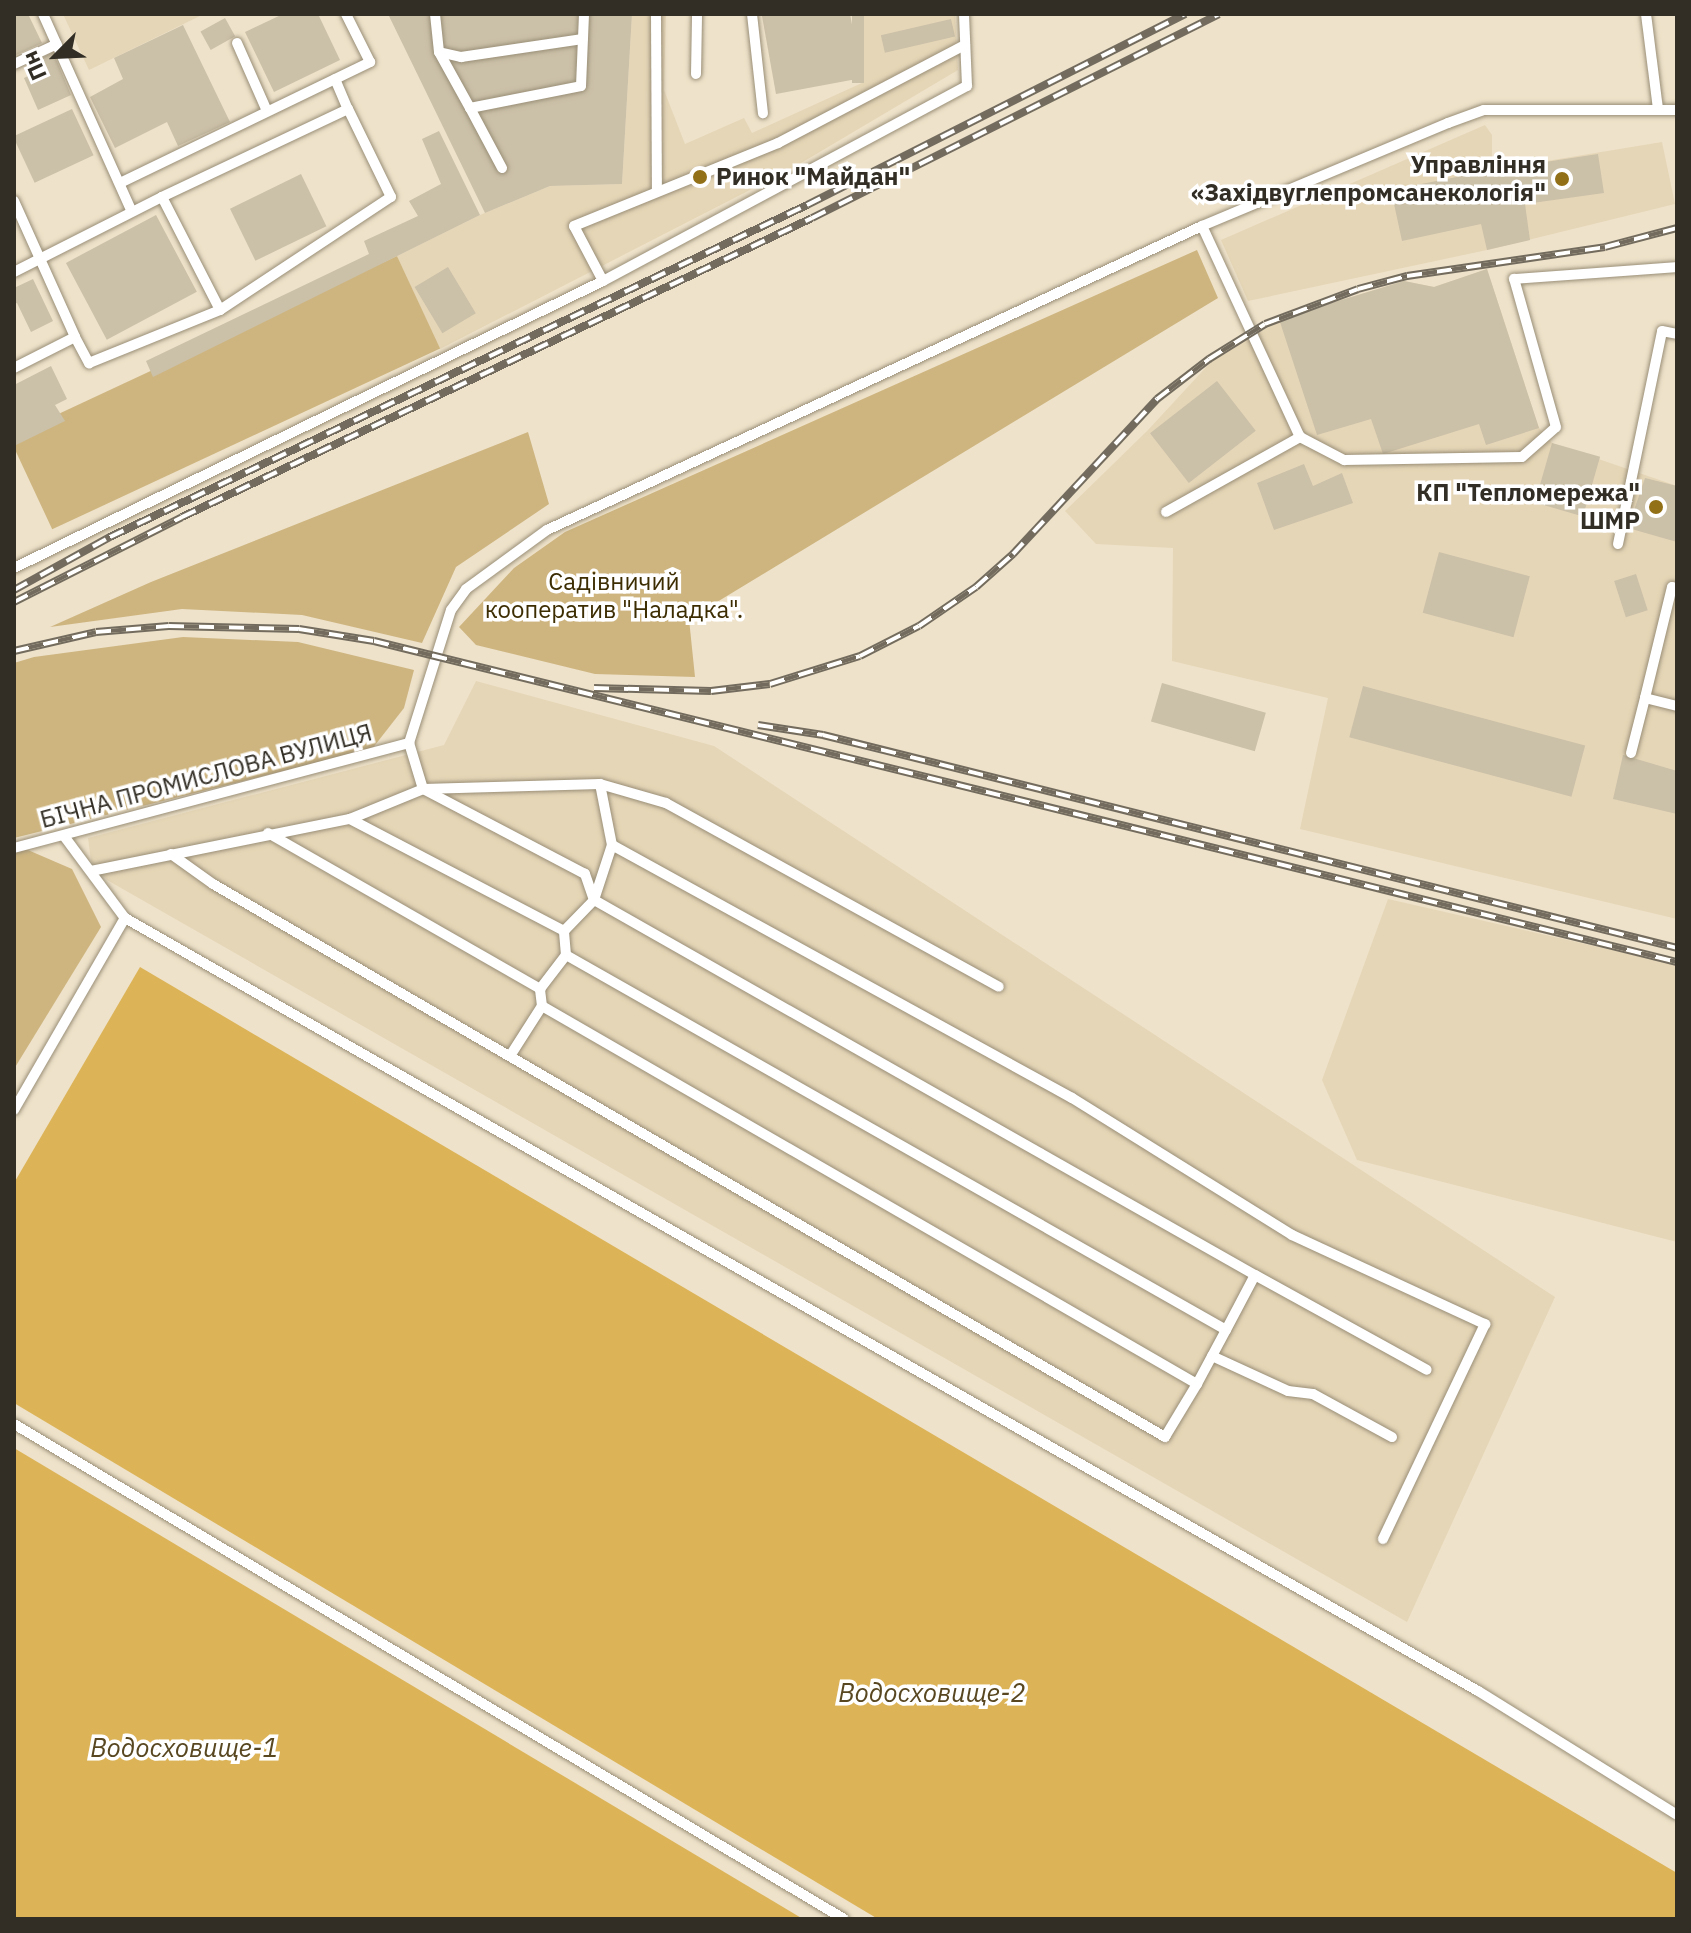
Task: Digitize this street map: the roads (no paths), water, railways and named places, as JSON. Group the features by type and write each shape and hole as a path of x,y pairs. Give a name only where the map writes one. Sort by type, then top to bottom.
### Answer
{"lane":[{"path":"43,14 131,210"},
{"path":"120,183 370,62 346,14"},
{"path":"435,14 439,52 502,168"},
{"path":"470,108 581,86 584,14"},
{"path":"656,14 657,191"},
{"path":"696,74 697,14"},
{"path":"752,14 763,113"},
{"path":"14,568 603,281 967,86 964,14"},
{"path":"1646,14 1658,109"},
{"path":"439,52 461,57 583,39"},
{"path":"237,43 267,111"},
{"path":"14,64 57,44"},
{"path":"603,281 574,226 778,143 965,45"},
{"path":"14,201 89,363 220,310 391,197 335,79"},
{"path":"14,272 131,210 348,109"},
{"path":"1427,1370 594,900 585,874 423,789 409,743 451,610 466,589 547,530 1202,226 1484,110 1677,110"},
{"path":"162,197 220,310"},
{"path":"1202,226 1300,437 1344,460 1522,457 1556,427 1514,279 1677,267"},
{"path":"1618,544 1662,331 1677,334"},
{"path":"14,368 75,337"},
{"path":"1166,512 1300,437"},
{"path":"1631,753 1672,587 1677,588"},
{"path":"1645,698 1677,706"},
{"name":"БІЧНА ПРОМИСЛОВА ВУЛИЦЯ","path":"14,848 409,743"},
{"path":"510,1056 542,1006 540,989 566,955 564,931 594,900 612,845 600,784"},
{"path":"91,871 268,833 350,819 423,789 600,784 666,803 999,987"},
{"path":"350,819 564,931"},
{"path":"268,833 540,989"},
{"path":"64,836 125,918 1478,1691 1677,1815"},
{"path":"612,845 1072,1098 1292,1235 1485,1324 1383,1539"},
{"path":"171,854 213,884 1165,1437 1255,1275"},
{"path":"14,1110 125,918"},
{"path":"566,955 1226,1330"},
{"path":"542,1006 1197,1384"},
{"path":"1212,1356 1288,1391 1313,1394 1392,1437"},
{"path":"14,1424 844,1919"}],"water":[{"name":"Водосховище-2","path":"140,967 1677,1873 1677,1919 878,1919 14,1403 14,1183"},
{"name":"Водосховище-1","path":"14,1448 803,1919 14,1919"}],"railway":[{"path":"14,590 110,537 807,205 1185,14"},
{"path":"14,602 182,517 812,218 1219,14"},
{"path":"594,688 711,691 770,684 860,656 919,626 976,587 1013,554 1157,399 1209,359 1265,324 1358,289 1407,276 1605,247 1677,228"},
{"path":"14,651 96,632 169,626 299,629 374,641 1677,962"},
{"path":"758,725 823,735 1677,948"}],"place":[{"name":"Ринок \"Майдан\"","path":"700,177"},
{"name":"Управління «Західвуглепромсанекологія\"","path":"1562,179"},
{"name":"КП \"Тепломережа\" ШМР","path":"1656,507"}],"park label":[{"name":"Садівничий кооператив \"Наладка\".","path":"614,596"}]}
